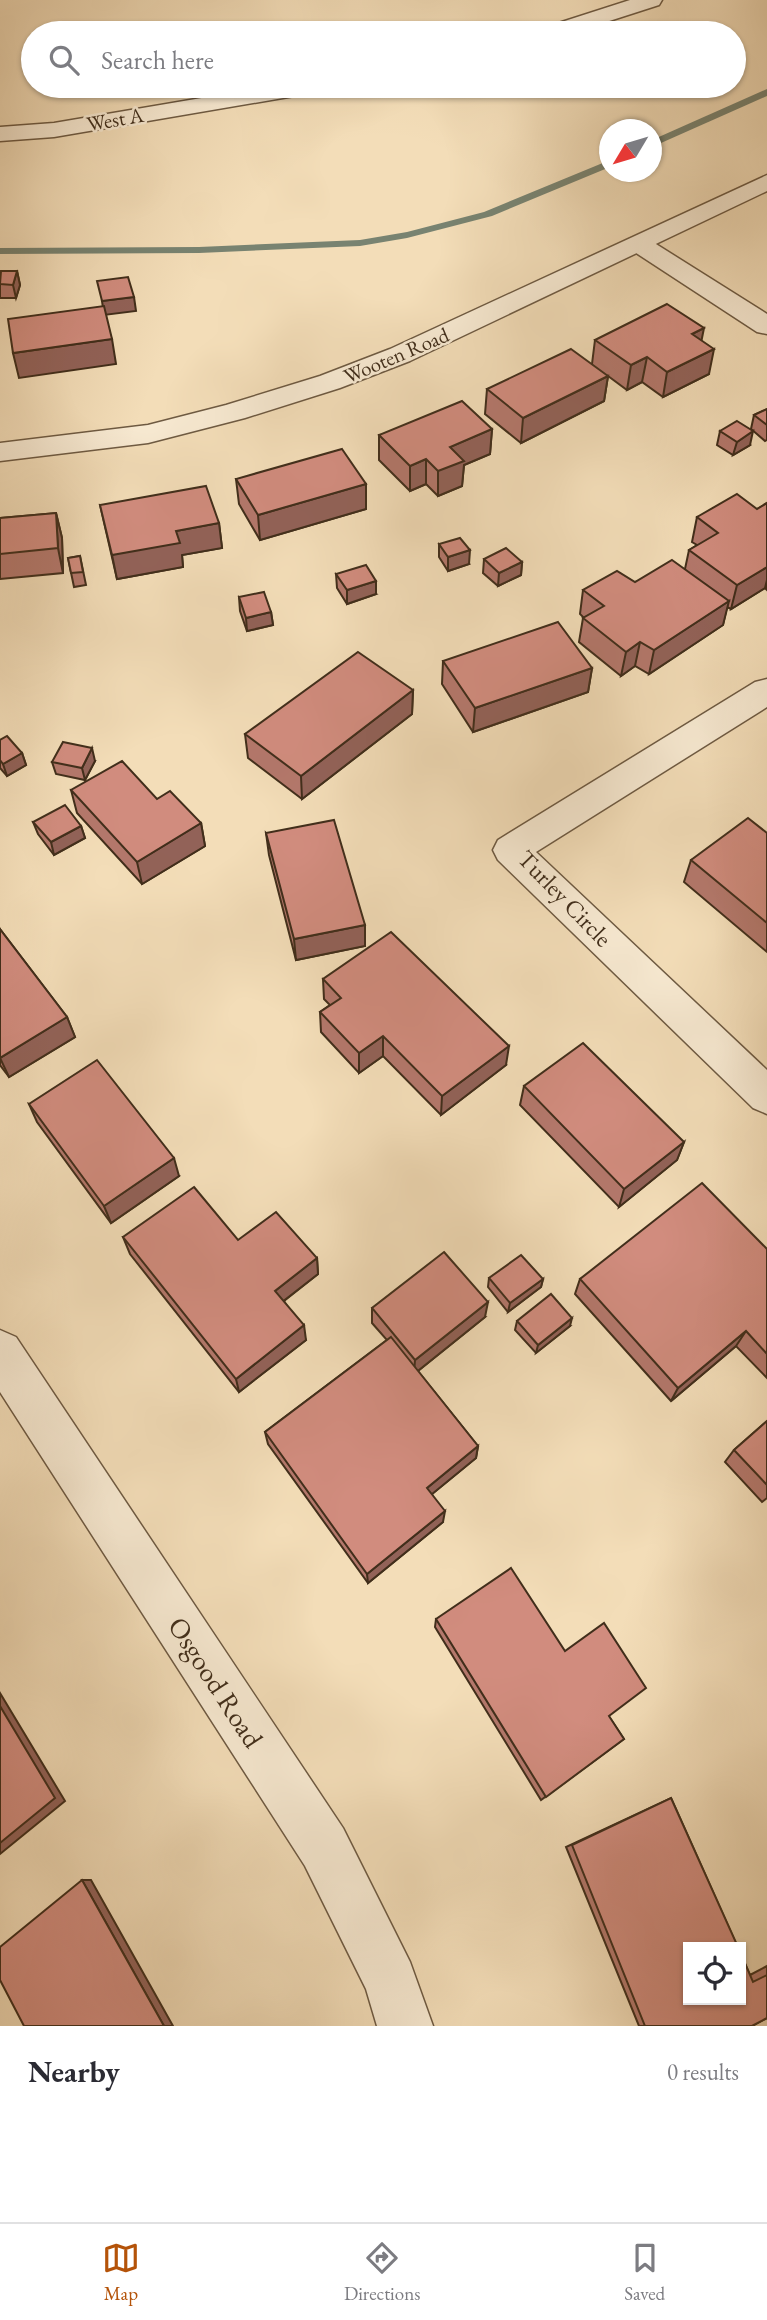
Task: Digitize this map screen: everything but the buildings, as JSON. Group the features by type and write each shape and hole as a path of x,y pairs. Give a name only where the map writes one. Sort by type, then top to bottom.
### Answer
{"street":[{"path":"587,21 651,0"},
{"name":"West A","path":"0,134 54,130 242,98"},
{"name":"Wooten Road","path":"0,452 149,434 235,412 330,382 400,355 767,182"},
{"path":"639,244 767,326"},
{"name":"Turley Circle","path":"767,691 511,850 767,1096"},
{"name":"Osgood Road","path":"0,1352 324,1847 391,1981 405,2026"}],"waterway":[{"path":"662,139 767,92"},
{"path":"0,251 199,250 360,243 407,235 488,214 599,168"}]}
